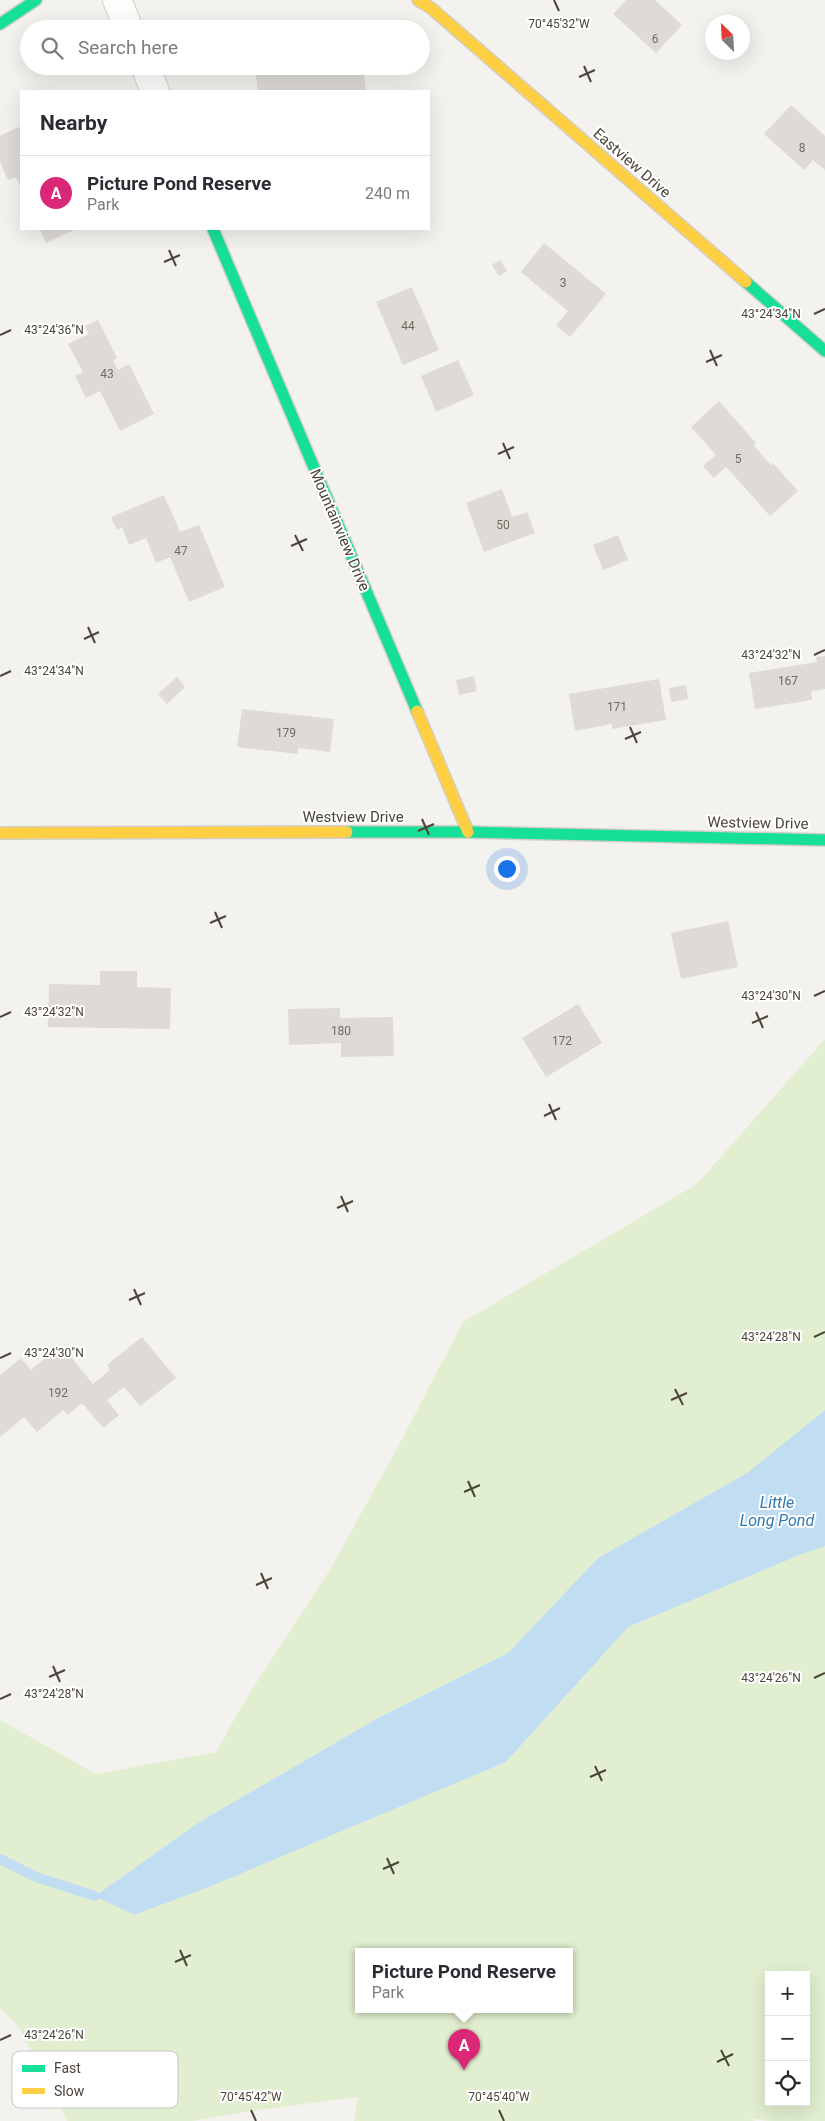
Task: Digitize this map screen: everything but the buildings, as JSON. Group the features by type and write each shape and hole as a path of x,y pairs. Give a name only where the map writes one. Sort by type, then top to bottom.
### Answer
{"street":[{"path":"0,24 36,0"},
{"path":"117,0 125,20"},
{"name":"Eastview Drive","path":"418,0 431,8 825,351"},
{"path":"149,75 155,90"},
{"name":"Mountainview Drive","path":"213,230 468,832"},
{"name":"Westview Drive","path":"0,833 468,832 825,840"}],"green space":[{"path":"825,1039 825,1410 747,1473 598,1558 508,1653 380,1717 201,1821 95,1896 134,1915 209,1887 506,1762 628,1627 825,1546 825,2121 770,2121 747,2118 755,2121 354,2121 358,2097 257,2110 192,2121 67,2121 60,2108 178,2108 178,2051 31,2051 19,2027 0,2008 0,1720 96,1774 216,1752 244,1702 331,1568 400,1443 463,1322 697,1184"}],"water":[{"name":"Little Long Pond","path":"825,1410 825,1546 628,1627 506,1762 209,1887 134,1915 95,1896 201,1821 380,1717 508,1653 598,1558 747,1473"}],"waterway":[{"path":"0,1859 36,1877 95,1896"}],"traffic: fast":[{"path":"0,24 36,0"},
{"path":"213,230 417,711"},
{"path":"746,282 825,351"},
{"path":"347,832 468,832 825,840"}],"traffic: slow":[{"path":"418,0 431,8 746,282"},
{"path":"417,711 468,832"},
{"path":"0,833 347,832"}],"place":[{"name":"Picture Pond Reserve","path":"464,2070"}]}
